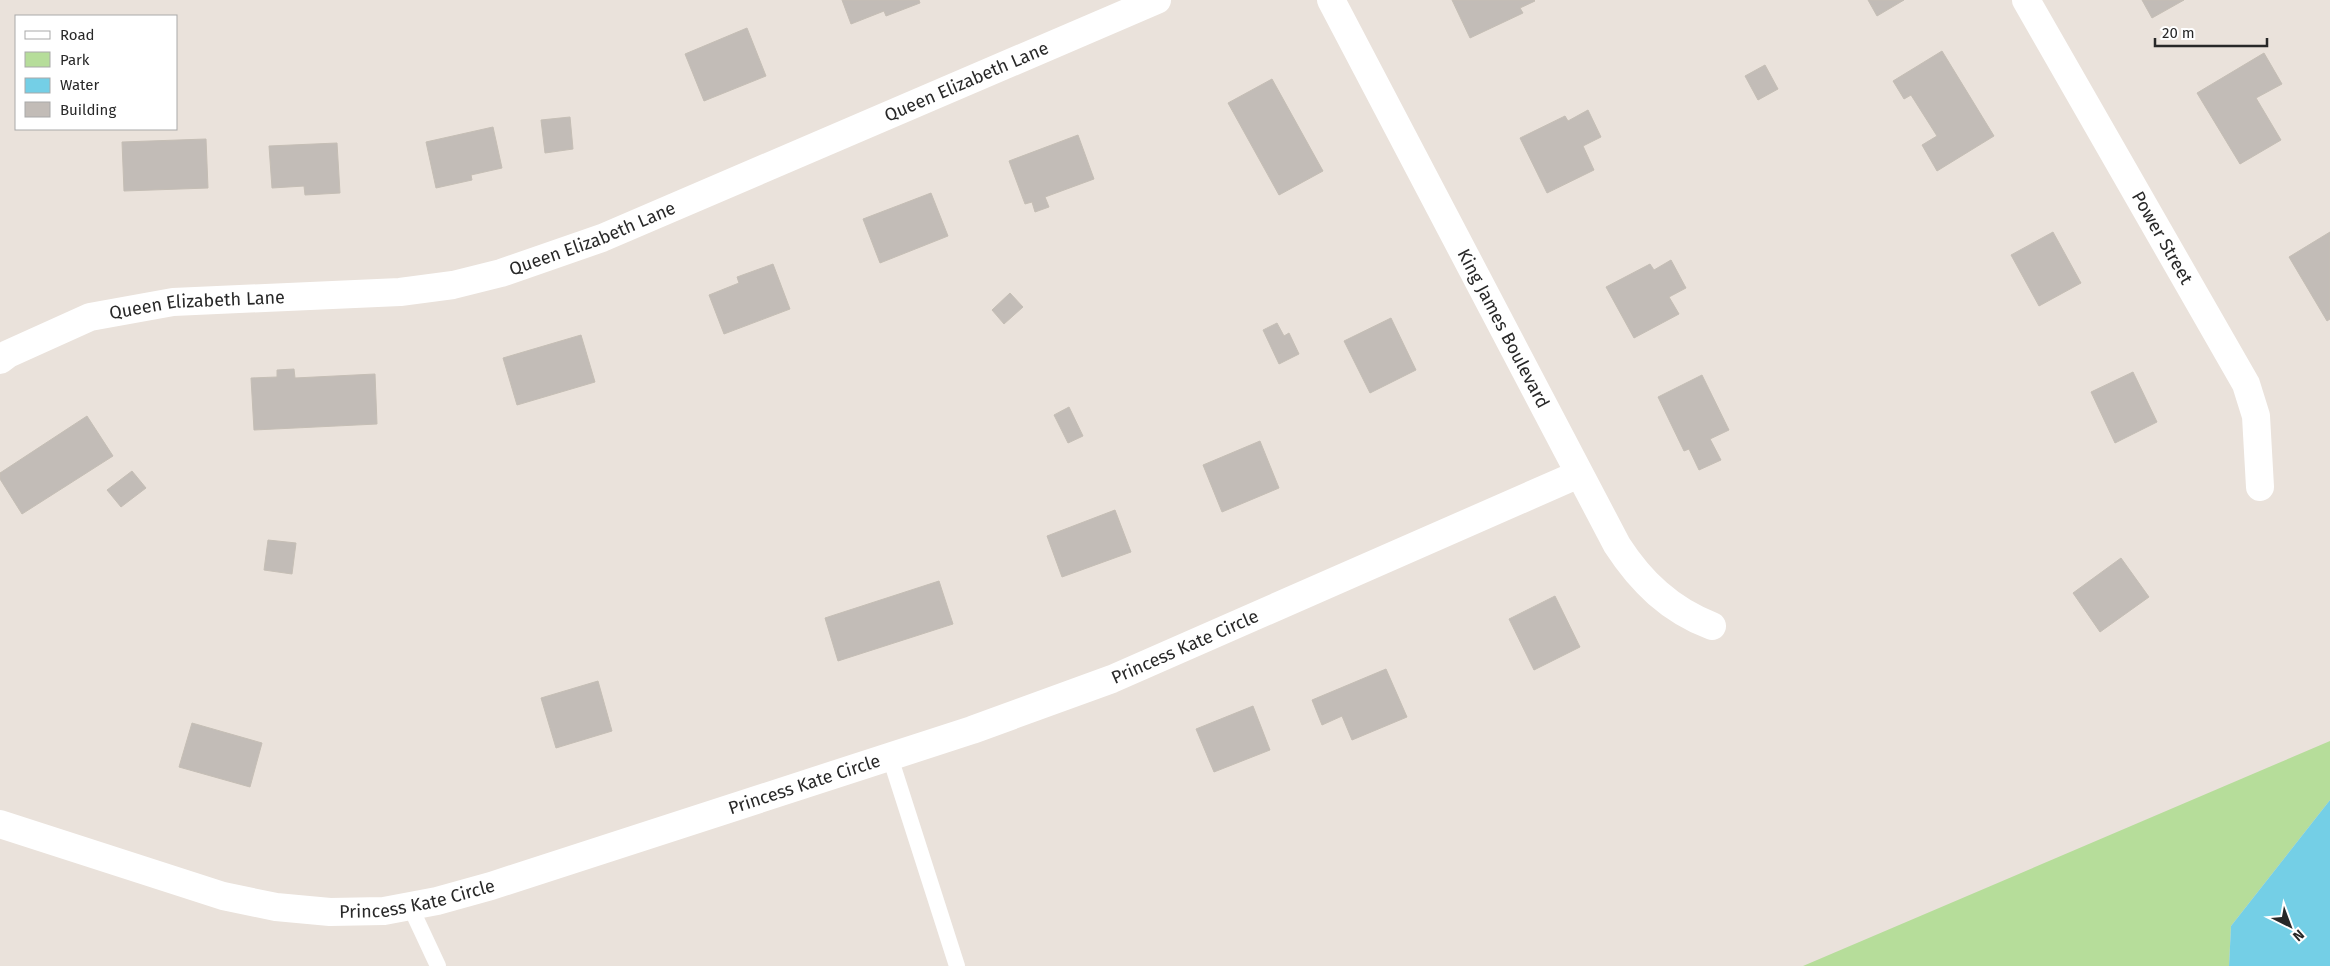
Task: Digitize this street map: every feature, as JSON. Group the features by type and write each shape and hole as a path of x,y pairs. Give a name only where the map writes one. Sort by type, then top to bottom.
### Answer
{"street":[{"name":"Queen Elizabeth Lane","path":"0,360 8,354 90,317 173,302 400,292 453,285 501,273 602,238 1157,0"},
{"name":"King James Boulevard","path":"1331,0 1617,546 1634,571 1688,616 1712,626"},
{"name":"Power Street","path":"2026,0 2246,384 2256,416 2260,487"},
{"name":"Princess Kate Circle","path":"0,824 223,896 276,907 330,912 384,911 438,901 890,757 1112,678 1579,474"}],"lane":[{"path":"890,757 957,966"},
{"path":"410,906 438,966"}],"green space":[{"path":"2330,741 2330,800 2231,926 2229,966 1803,966"}],"water":[{"path":"2330,800 2330,966 2229,966 2231,926"}],"building":[{"path":"842,0 919,0 920,3 886,16 884,11 851,24"},
{"path":"1452,0 1535,1 1520,8 1523,13 1470,38"},
{"path":"1868,0 1904,0 1877,16"},
{"path":"2142,0 2184,0 2152,18"},
{"path":"747,28 766,76 704,101 685,54"},
{"path":"1942,51 1994,136 1937,171 1922,145 1937,136 1911,95 1904,99 1893,81"},
{"path":"2264,53 2282,84 2256,98 2281,140 2240,164 2197,93"},
{"path":"1765,65 1778,89 1758,100 1745,76"},
{"path":"1272,79 1323,171 1279,195 1228,103"},
{"path":"1588,110 1601,137 1583,146 1594,170 1547,193 1520,138 1565,116 1568,121"},
{"path":"570,117 573,149 545,153 541,120"},
{"path":"493,127 502,168 471,175 472,180 436,188 426,142"},
{"path":"1078,135 1094,179 1045,197 1049,207 1035,212 1032,202 1025,204 1009,161"},
{"path":"206,139 208,188 124,191 122,142"},
{"path":"337,143 340,193 305,195 304,186 272,188 269,146"},
{"path":"931,193 948,236 880,263 863,219"},
{"path":"2053,232 2081,283 2039,306 2011,255"},
{"path":"2330,232 2330,319 2327,321 2289,257"},
{"path":"1671,260 1686,288 1669,297 1679,314 1634,338 1606,287 1650,264 1654,270"},
{"path":"773,264 790,309 724,334 709,295 739,283 737,277"},
{"path":"1010,293 1023,307 1004,324 992,310"},
{"path":"1391,318 1416,370 1370,393 1344,341"},
{"path":"1277,323 1284,336 1289,333 1299,354 1279,364 1263,330"},
{"path":"581,335 595,382 517,405 503,358"},
{"path":"294,369 295,378 375,374 377,424 254,430 251,378 277,377 277,370"},
{"path":"2133,372 2157,422 2115,443 2091,392"},
{"path":"1702,375 1729,430 1710,439 1721,460 1699,470 1689,449 1684,451 1658,397"},
{"path":"1069,407 1083,436 1068,443 1054,415"},
{"path":"87,416 113,456 22,514 0,479 0,473"},
{"path":"1260,441 1279,488 1222,512 1203,465"},
{"path":"132,471 146,488 121,507 107,490"},
{"path":"1115,510 1131,552 1062,577 1047,536"},
{"path":"268,540 296,543 292,574 264,570"},
{"path":"2121,558 2149,597 2100,632 2073,593"},
{"path":"939,581 953,624 838,661 825,618"},
{"path":"1555,596 1580,647 1534,670 1509,619"},
{"path":"1386,669 1407,717 1352,740 1342,716 1322,725 1312,700"},
{"path":"598,681 612,731 556,748 541,698"},
{"path":"1253,706 1270,750 1214,772 1196,729"},
{"path":"192,723 262,743 250,787 179,767"}]}
